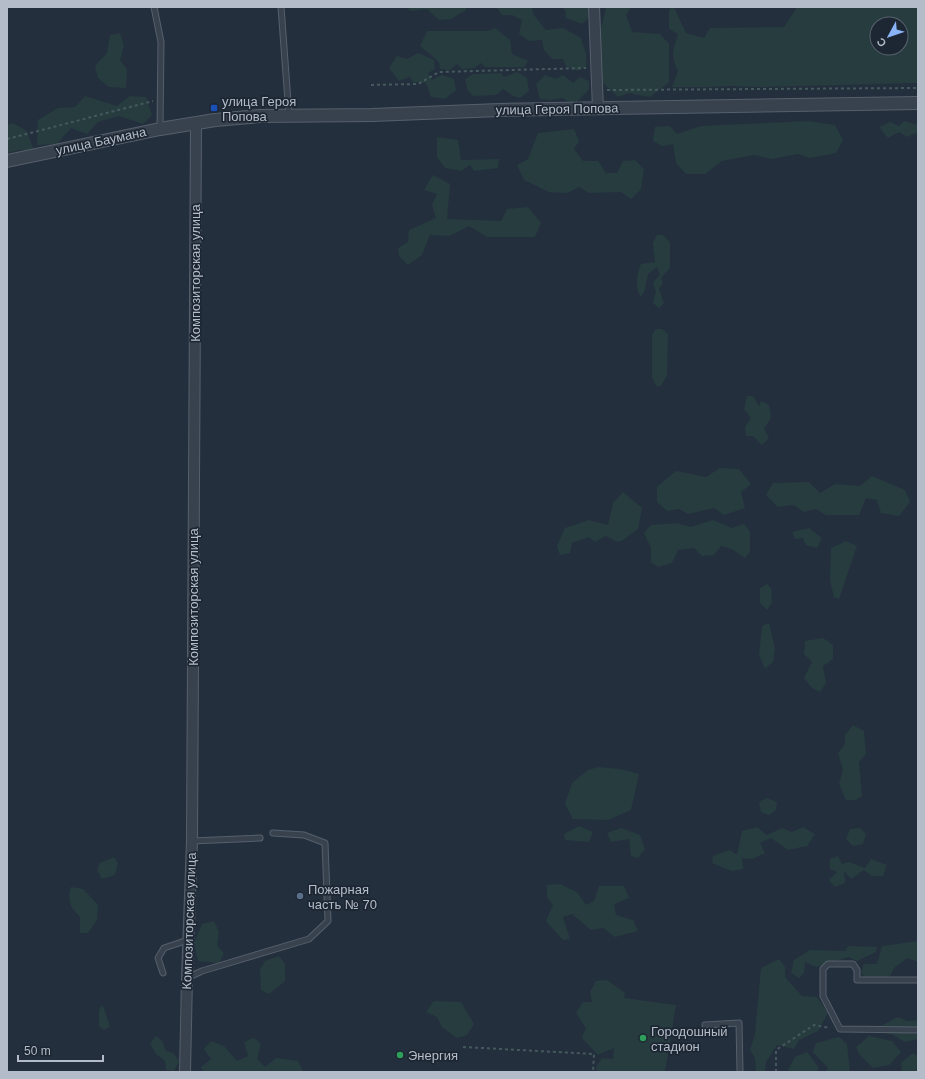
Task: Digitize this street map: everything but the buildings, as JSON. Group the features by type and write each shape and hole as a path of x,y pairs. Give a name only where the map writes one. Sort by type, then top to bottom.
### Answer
{"street":[{"path":"594,7 595,68 598,109"},
{"name":"улица Героя Попова","path":"196,123 260,116 289,115 918,103"},
{"name":"улица Баумана","path":"7,161 160,129 196,123"},
{"name":"Композиторская улица","path":"185,1072 192,841 196,123"}],"lane":[{"path":"154,7 160,42 160,129"},
{"path":"281,7 289,115"},
{"path":"187,978 202,971 309,939 328,921 324,843 304,835 273,832"},
{"path":"192,841 260,838"},
{"path":"163,973 158,958 164,948 188,940"},
{"path":"918,980 857,980 857,970 853,964 828,964 823,969 823,996 840,1029 918,1030"},
{"path":"705,1025 739,1023 740,1072"}],"path":[{"path":"371,85 418,84 439,72 595,68"},
{"path":"596,90 918,88"},
{"path":"7,139 160,100"},
{"path":"776,1072 776,1050 814,1025 840,1029"},
{"path":"463,1047 594,1054 593,1072"}],"green space":[{"path":"407,7 466,7 466,10 451,19 439,20 427,9 410,11"},
{"path":"532,7 533,14 546,30 563,28 581,38 586,54 586,67 577,71 566,66 563,59 552,59 544,50 542,40 529,41 519,34 522,20 512,15 502,15 497,8"},
{"path":"561,7 590,7 591,16 582,24 566,18 565,10"},
{"path":"606,7 631,7 626,15 632,32 660,34 669,44 669,82 650,97 629,93 618,97 601,81 601,26"},
{"path":"671,7 674,7 686,33 704,38 710,28 784,27 797,7 918,7 918,83 760,87 672,87 678,71 673,52 678,34 669,29 669,11"},
{"path":"495,28 510,40 512,54 528,61 524,67 485,67 481,63 474,68 462,69 457,64 450,70 440,69 439,62 420,46 427,31 488,31"},
{"path":"120,33 124,46 120,60 127,69 126,88 109,87 98,78 95,66 107,53 110,35"},
{"path":"418,53 434,60 435,69 428,73 432,80 442,75 454,79 456,90 445,99 431,97 426,83 413,82 410,77 399,81 389,68 397,56 407,59"},
{"path":"517,72 527,78 529,91 520,98 513,96 503,89 496,95 473,96 468,91 465,79 473,74 501,73 504,77"},
{"path":"545,75 556,79 563,75 573,83 580,77 589,81 589,89 577,102 569,102 562,98 551,100 540,99 536,84"},
{"path":"85,96 117,106 130,96 146,97 152,115 143,124 119,116 98,122 87,134 71,128 57,144 37,145 38,120 58,108 75,107"},
{"path":"808,121 835,125 843,140 836,153 810,158 798,154 771,159 754,155 722,161 705,174 686,174 676,163 673,144 662,146 653,141 655,127 670,126 677,134 701,126"},
{"path":"904,121 914,124 918,123 918,132 907,137 899,132 888,138 879,127 890,122 899,126"},
{"path":"13,123 27,131 34,151 20,150 7,153 7,125"},
{"path":"574,129 579,141 574,149 583,161 598,161 606,173 617,173 623,161 635,160 644,169 641,189 631,199 621,192 589,193 579,187 567,193 549,192 524,180 517,165 528,159 538,133"},
{"path":"437,137 458,140 461,160 499,159 498,168 474,171 470,165 461,171 445,168 437,157"},
{"path":"433,175 450,184 447,219 501,221 507,209 528,207 541,223 535,237 487,237 469,226 449,236 430,235 422,255 408,265 399,256 398,248 408,242 409,230 436,218 432,205 437,194 424,190"},
{"path":"657,235 663,235 670,242 670,268 661,278 663,283 659,289 664,303 659,308 653,303 656,292 653,283 660,275 657,267 648,274 645,290 641,297 637,289 637,276 641,264 655,262 653,243"},
{"path":"656,329 662,329 668,334 667,375 661,386 656,386 652,377 652,335"},
{"path":"747,396 753,396 759,406 761,401 769,405 771,418 764,429 769,438 762,445 753,436 746,436 745,427 751,418 744,409"},
{"path":"720,468 739,469 751,484 741,492 745,508 724,515 714,508 688,514 679,509 667,511 657,502 657,487 676,471 706,477"},
{"path":"872,476 905,490 910,502 899,516 881,513 877,500 866,498 859,515 826,515 816,509 804,512 794,505 778,507 766,495 773,483 809,482 820,493 835,484 860,486"},
{"path":"623,492 642,508 638,529 618,542 606,536 595,542 589,537 572,543 570,553 560,555 557,546 565,528 589,520 608,525 613,503"},
{"path":"713,520 732,528 744,524 750,532 750,552 745,558 732,549 721,546 714,555 702,556 694,548 678,550 672,563 658,567 651,562 651,548 644,533 651,525 677,523 690,527"},
{"path":"809,528 822,538 817,548 806,545 803,538 795,539 792,532"},
{"path":"846,541 857,546 839,599 834,597 830,580 831,548"},
{"path":"767,584 771,588 772,603 767,610 760,603 760,588"},
{"path":"769,623 775,648 773,662 765,669 759,655 762,626"},
{"path":"823,638 833,645 833,659 823,666 826,683 820,692 812,688 804,678 812,662 804,654 805,641"},
{"path":"853,725 864,731 866,754 859,762 862,796 855,800 846,800 839,784 843,770 838,753 845,744 845,735"},
{"path":"599,767 620,769 639,774 631,810 608,820 573,819 565,804 572,783 588,770"},
{"path":"767,798 777,802 776,810 769,815 761,812 759,802"},
{"path":"579,826 593,832 589,842 565,840 564,834"},
{"path":"757,827 767,835 782,828 792,832 803,827 815,834 807,846 788,850 771,838 760,843 765,853 752,859 742,858 743,869 732,871 712,863 713,856 730,850 737,855 742,831"},
{"path":"621,828 640,835 645,849 638,858 631,856 629,839 611,842 607,833"},
{"path":"860,828 866,834 863,844 853,846 846,839 850,829"},
{"path":"838,856 842,864 849,862 865,868 871,859 887,865 883,876 872,876 864,870 851,879 844,871 845,883 835,887 829,880 837,872 830,869 830,859"},
{"path":"114,857 118,863 115,875 102,879 97,870 100,863"},
{"path":"560,884 577,892 586,905 594,901 599,886 624,886 629,898 614,904 616,915 633,920 638,931 615,937 603,928 591,930 572,914 563,917 570,939 563,940 546,921 553,905 547,897 547,885"},
{"path":"71,887 83,889 98,905 97,920 88,933 80,933 80,917 70,904 69,900"},
{"path":"214,921 219,932 217,946 224,953 219,963 198,961 194,943 202,924"},
{"path":"918,941 918,962 907,958 894,968 887,982 879,982 875,977 865,978 861,972 864,964 877,964 882,946"},
{"path":"848,946 877,947 876,952 857,961 849,957 816,967 805,962 804,973 799,978 791,973 794,960 810,950 845,951"},
{"path":"279,956 285,964 285,981 269,994 261,990 260,970 265,961"},
{"path":"779,959 785,967 785,977 802,996 817,997 828,1013 818,1031 799,1040 794,1049 777,1045 766,1062 765,1072 756,1072 755,1058 750,1050 755,1034 761,968"},
{"name":"Городошный стадион","path":"607,980 625,993 624,998 676,1005 665,1072 597,1072 596,1067 602,1058 613,1059 614,1048 598,1055 582,1038 586,1028 576,1013 583,1002 592,1002 590,992 596,981"},
{"path":"434,1001 461,1002 474,1024 467,1035 457,1038 442,1027 437,1017 426,1012"},
{"path":"102,1005 110,1027 104,1030 99,1026 99,1010"},
{"path":"898,1017 907,1021 918,1020 918,1039 905,1042 893,1035 882,1032 881,1026"},
{"path":"156,1036 162,1041 166,1051 173,1053 179,1061 174,1071 166,1070 165,1061 156,1054 150,1044"},
{"path":"869,1036 892,1041 901,1052 889,1065 873,1068 859,1054 856,1047"},
{"path":"839,1037 847,1044 850,1072 825,1072 828,1068 813,1052 816,1043"},
{"path":"254,1038 261,1044 257,1059 265,1067 276,1058 298,1061 303,1071 203,1072 201,1067 211,1059 204,1049 211,1041 224,1046 237,1061 248,1056 244,1042"},
{"path":"807,1052 819,1068 817,1072 790,1072 788,1070 795,1057"},
{"path":"913,1053 918,1056 918,1072 902,1072 901,1063"}],"place":[{"name":"улица Героя Попова","path":"214,108"},
{"name":"Пожарная часть № 70","path":"300,896"},
{"name":"Городошный стадион","path":"643,1038"},
{"name":"Энергия","path":"400,1055"}]}
